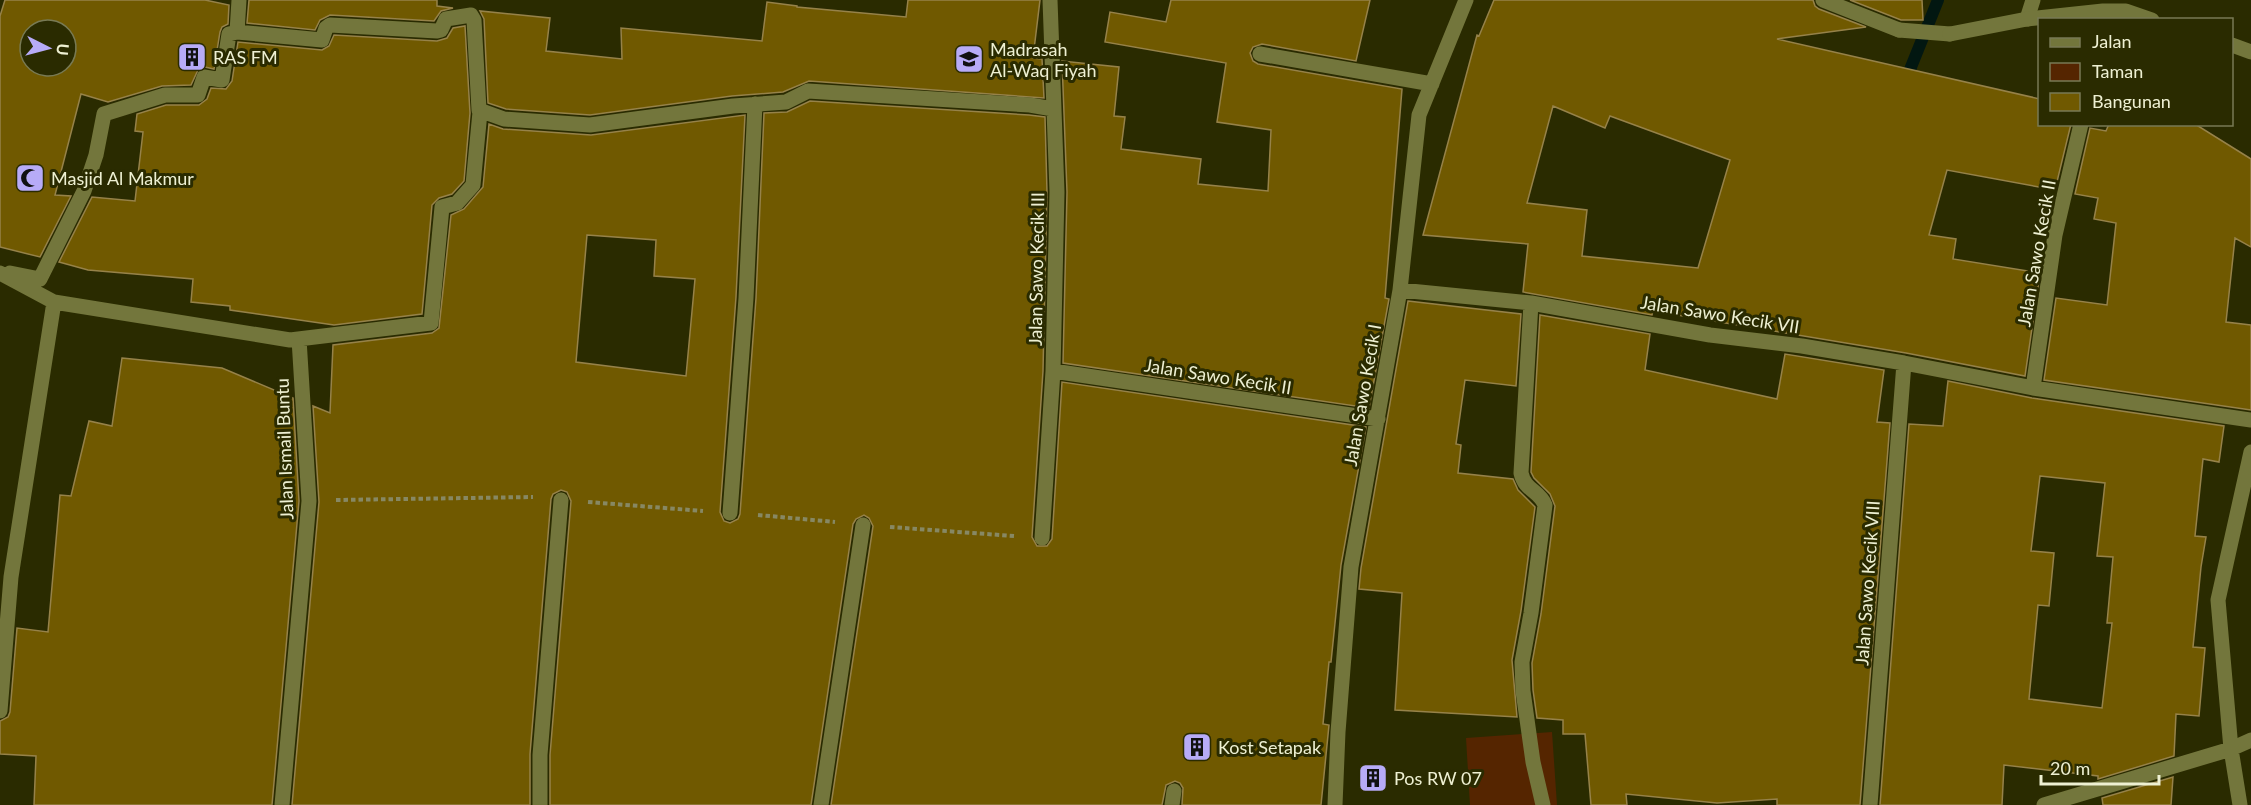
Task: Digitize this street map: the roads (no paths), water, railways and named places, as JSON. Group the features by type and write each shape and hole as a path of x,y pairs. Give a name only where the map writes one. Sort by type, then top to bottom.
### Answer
{"street":[{"path":"237,32 239,0"},
{"name":"Jalan Sawo Kecik III","path":"1042,538 1053,371 1057,192 1050,0"},
{"name":"Jalan Sawo Kecik I","path":"1335,805 1338,732 1351,567 1400,290 1419,115 1466,0"},
{"path":"1823,0 1899,30 1950,34 2027,19 2103,10 2140,18"},
{"path":"2027,19 2033,0"},
{"path":"470,7 474,20 480,112 473,185 457,203 442,207 431,323 290,339 54,302 0,272 40,279 84,191 96,155 104,114 165,95 198,95 204,77 222,80 229,34 237,32 322,40 326,28 330,25 437,31 441,30 446,19 470,7"},
{"path":"2233,45 2251,52"},
{"path":"1260,54 1432,84"},
{"path":"480,112 504,119 590,125 786,102 808,91 1053,109"},
{"path":"730,513 746,298 755,104"},
{"name":"Jalan Sawo Kecik II","path":"2033,388 2055,236 2080,126"},
{"name":"Jalan Sawo Kecik VII","path":"1400,290 1531,303 1710,335 1802,346 1904,363"},
{"path":"0,711 11,577 54,302"},
{"path":"1531,303 1521,473 1527,487 1540,496 1545,505 1531,614 1522,662 1523,691 1533,762 1543,805"},
{"name":"Jalan Ismail Buntu","path":"282,805 309,501 299,339"},
{"path":"1904,363 2033,388 2251,420"},
{"name":"Jalan Sawo Kecik VIII","path":"1870,805 1904,363"},
{"name":"Jalan Sawo Kecik II","path":"1053,371 1378,419"},
{"path":"2240,805 2231,749 2218,600 2251,452"},
{"path":"540,805 540,755 561,500"},
{"path":"821,805 863,525"},
{"path":"2043,805 2231,749 2251,740"}],"waterway":[{"path":"1905,82 1938,0"}],"place":[{"name":"RAS FM","path":"192,57"},
{"name":"Madrasah Al-Waq Fiyah","path":"969,59"},
{"name":"Masjid Al Makmur","path":"30,178"},
{"name":"Kost Setapak","path":"1197,747"},
{"name":"Pos RW 07","path":"1373,778"}]}
